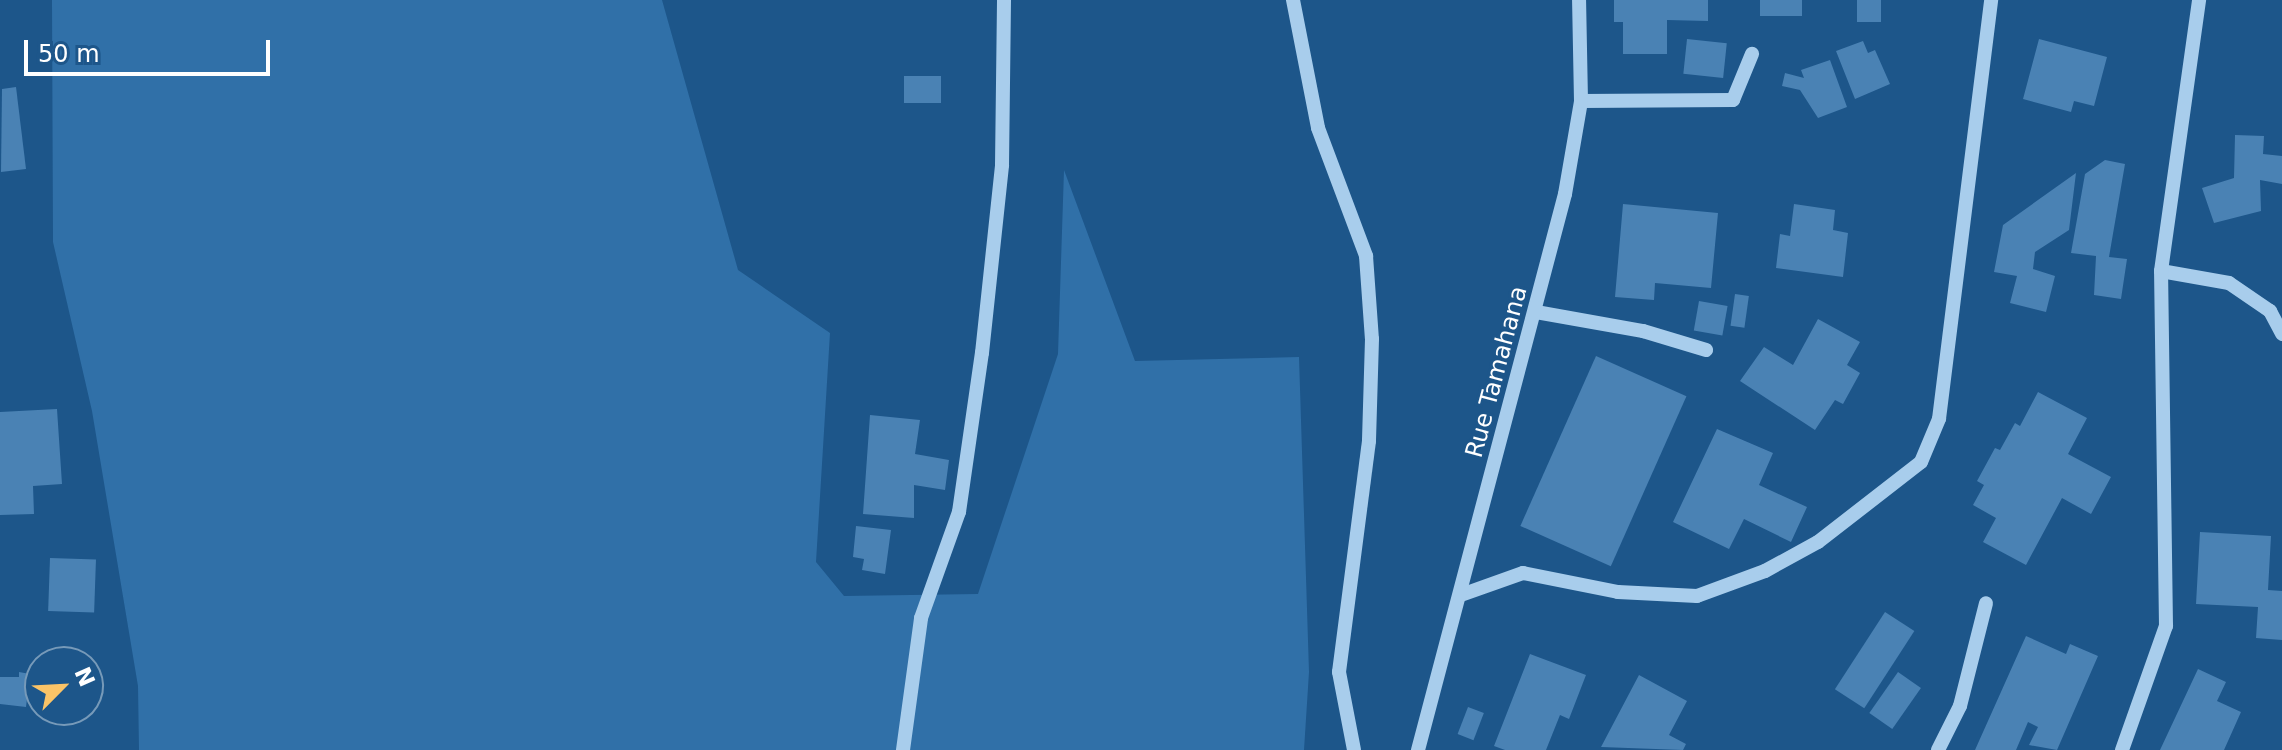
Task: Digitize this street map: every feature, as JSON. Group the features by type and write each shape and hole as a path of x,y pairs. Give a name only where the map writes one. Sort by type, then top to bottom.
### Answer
{"street":[{"path":"903,750 921,618 959,512 982,353 1002,165 1004,0"},
{"path":"1293,0 1318,128 1366,256 1372,339 1369,441 1339,672 1354,750"},
{"name":"Rue Tamahana","path":"1418,750 1536,312 1581,101 1579,0"},
{"path":"1461,595 1523,573 1618,592 1697,596 1730,587 1818,542 1921,462 1939,419 1991,0"},
{"path":"2122,750 2166,626 2161,271 2199,0"},
{"path":"1581,101 1733,100 1752,54"},
{"path":"2161,271 2229,283 2270,311 2282,334"},
{"path":"1536,312 1643,331 1706,350"},
{"path":"1938,750 1968,682 1986,603"}],"shaded area":[{"path":"52,0 662,0 738,270 830,333 816,562 844,596 978,594 1058,354 1064,170 1135,361 1299,357 1309,672 1304,750 139,750 138,686 92,411 53,242"}],"building":[{"path":"1614,0 1708,0 1708,21 1667,20 1667,54 1623,54 1623,22 1614,22"},
{"path":"1760,0 1802,0 1802,16 1760,16"},
{"path":"1857,0 1881,0 1881,22 1857,22"},
{"path":"1687,39 1727,43 1723,78 1683,74"},
{"path":"2039,39 2107,57 2094,106 2074,101 2071,112 2023,99"},
{"path":"1863,41 1868,53 1875,50 1890,84 1855,99 1836,51"},
{"path":"1830,60 1847,107 1818,118 1800,90 1782,86 1785,73 1804,78 1801,70"},
{"path":"904,76 941,76 941,103 904,103"},
{"path":"16,87 26,169 1,172 2,89"},
{"path":"2235,135 2264,136 2263,154 2282,156 2282,184 2260,180 2261,211 2214,223 2202,188 2234,178"},
{"path":"2105,160 2125,164 2109,257 2127,259 2121,299 2094,295 2096,256 2071,253 2085,174"},
{"path":"2076,173 2069,230 2035,252 2033,269 2055,276 2046,312 2010,303 2017,276 1994,272 2003,225"},
{"path":"1623,204 1718,213 1711,288 1655,283 1654,300 1615,297"},
{"path":"1794,204 1835,210 1833,230 1848,233 1843,277 1776,268 1780,234 1790,236"},
{"path":"1735,294 1749,296 1744,328 1731,326"},
{"path":"1699,301 1728,306 1722,336 1694,331"},
{"path":"1818,319 1860,342 1847,365 1860,373 1843,404 1835,400 1815,430 1740,381 1764,347 1793,365"},
{"path":"1596,356 1686,396 1611,566 1520,526"},
{"path":"2038,392 2087,418 2068,454 2111,477 2091,514 2062,498 2026,565 1983,542 1996,518 1973,505 1984,485 1977,481 1995,448 2000,450 2015,423 2020,426"},
{"path":"57,409 62,484 33,486 34,514 0,515 0,412"},
{"path":"870,415 920,420 915,454 949,460 945,490 914,485 914,518 863,514"},
{"path":"1717,429 1773,453 1759,485 1807,507 1791,542 1744,519 1729,549 1673,522"},
{"path":"856,526 891,530 885,574 862,570 864,559 853,557"},
{"path":"2200,532 2271,536 2268,590 2282,591 2282,640 2256,638 2258,607 2196,604"},
{"path":"50,558 96,560 94,613 48,611"},
{"path":"1885,612 1914,631 1864,708 1835,689"},
{"path":"2026,636 2066,654 2070,644 2098,656 2057,750 2029,745 2038,727 2028,722 2016,750 1975,750"},
{"path":"1530,654 1586,675 1569,719 1560,715 1546,750 1505,750 1494,746"},
{"path":"2198,669 2226,682 2217,701 2241,712 2224,750 2160,750"},
{"path":"19,672 24,673 24,707 0,704 0,677 19,677"},
{"path":"1898,672 1921,688 1892,729 1869,713"},
{"path":"1639,675 1687,701 1669,735 1686,744 1683,750 1601,747"},
{"path":"1468,707 1484,713 1473,740 1458,734"}]}
